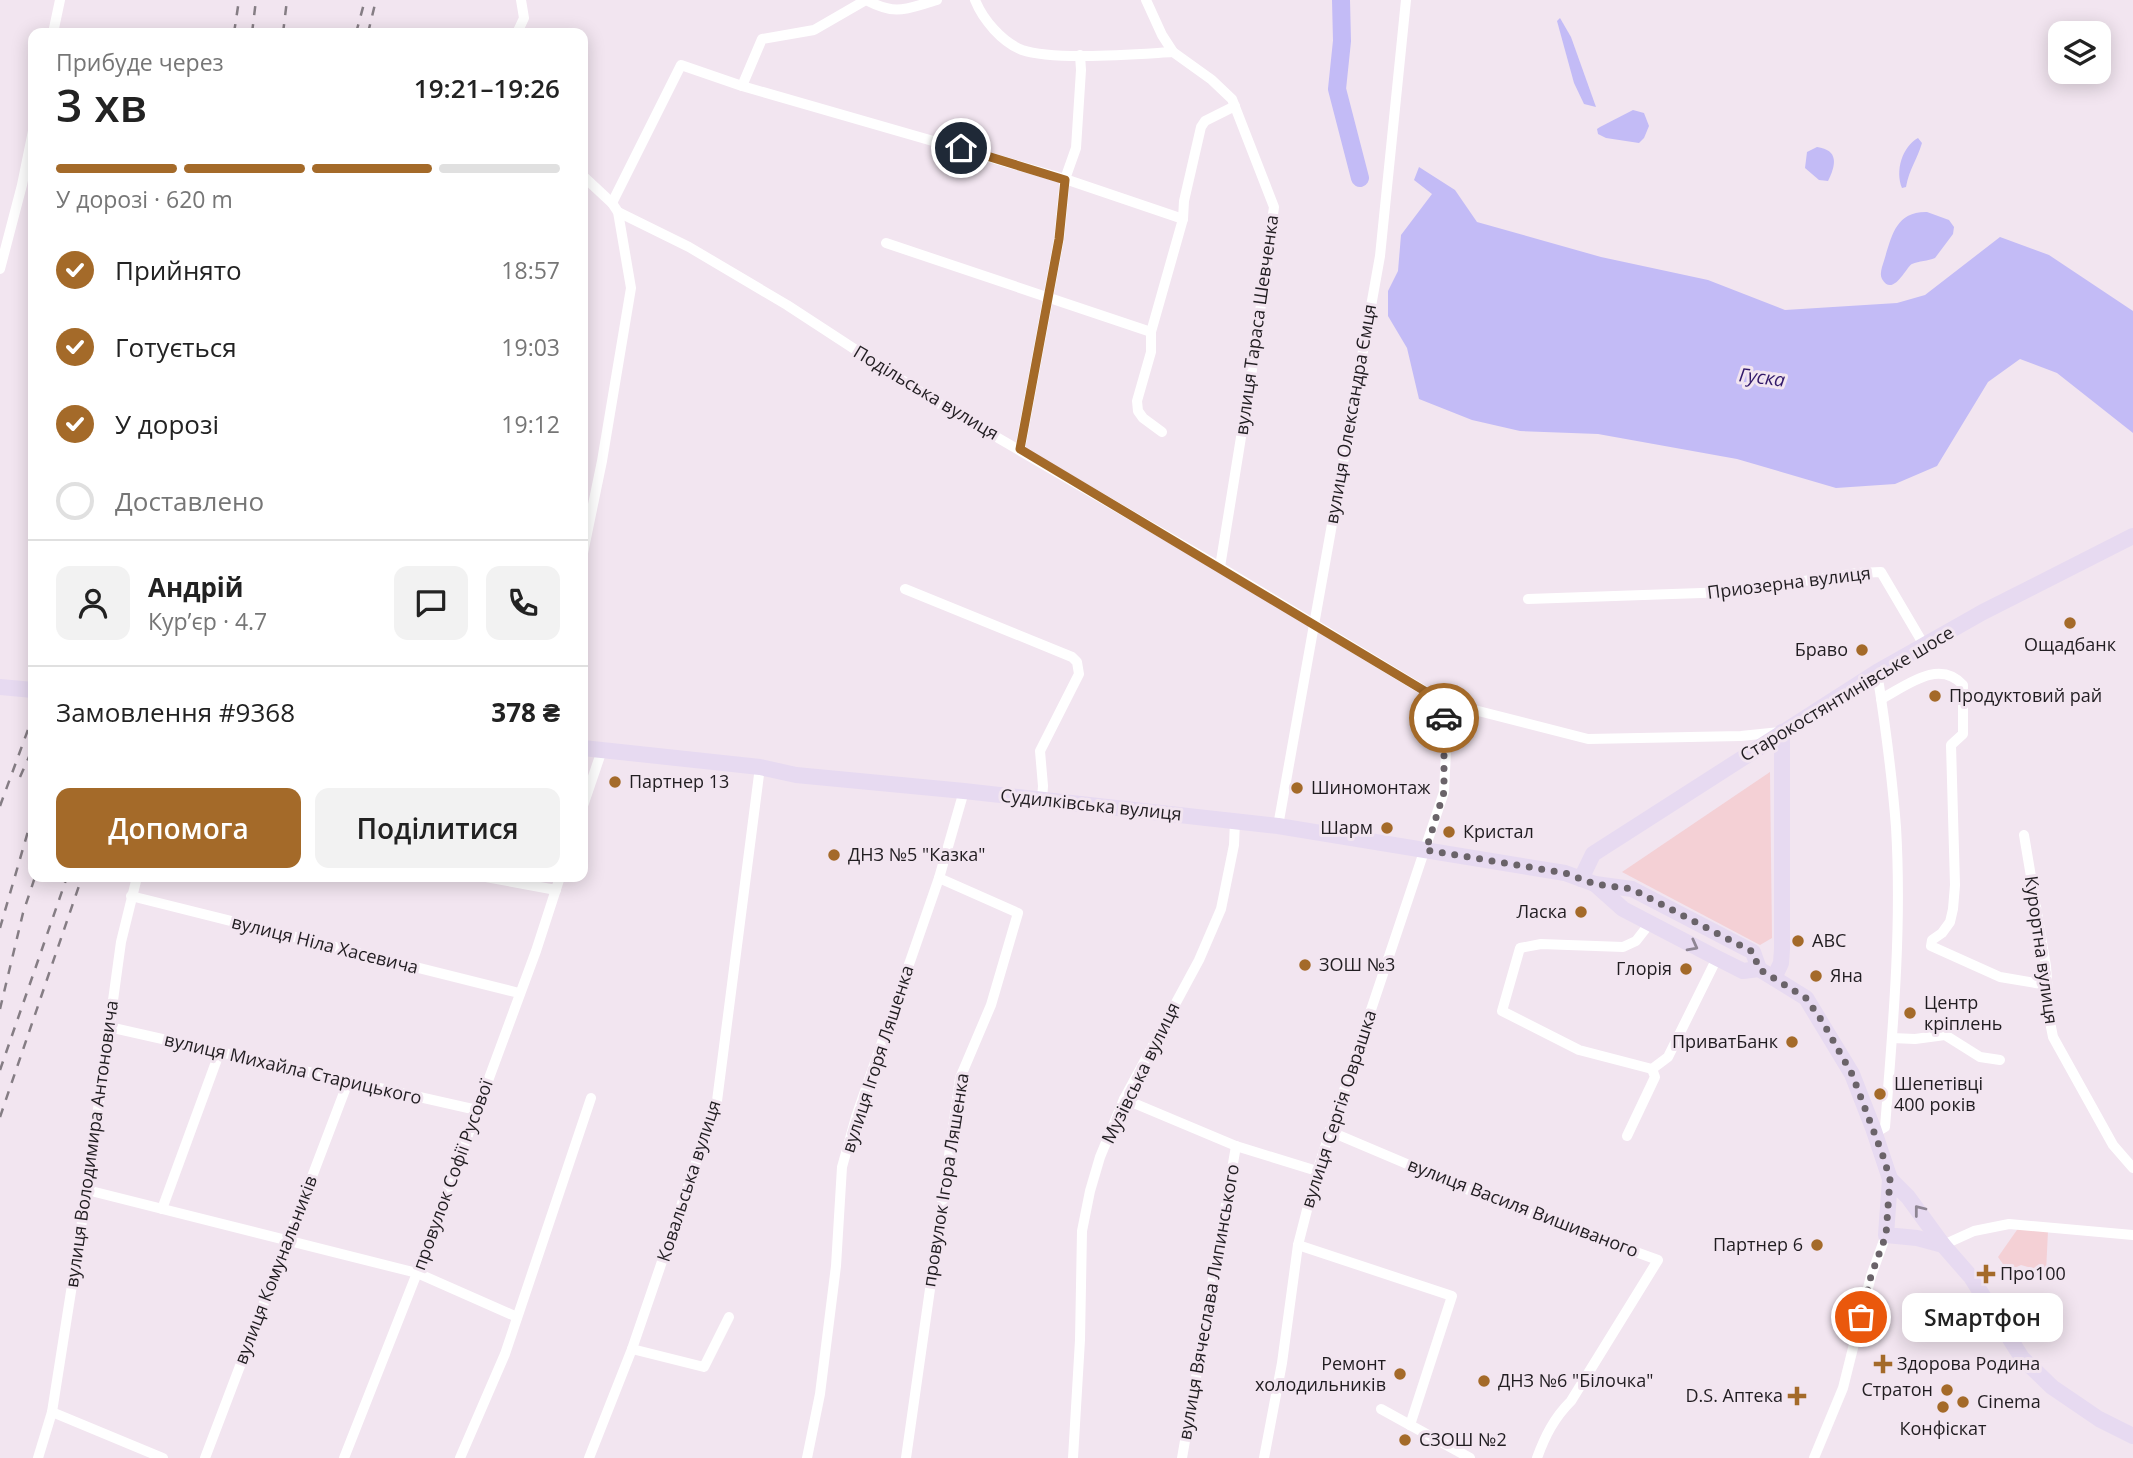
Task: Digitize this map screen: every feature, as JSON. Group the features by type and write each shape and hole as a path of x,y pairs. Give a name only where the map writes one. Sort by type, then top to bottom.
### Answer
{"main road":[{"name":"Старокостянтинівське шосе","path":"1588,881 1593,854 1782,732 1924,645 2021,592 2133,536"},
{"path":"0,687 28,690"},
{"path":"1774,978 1780,963 1783,912 1782,732"},
{"name":"Судилківська вулиця","path":"588,749 760,767 796,775 1278,826 1565,873 1588,881 1632,889 1753,952 1759,969 1743,971 1717,958 1623,909 1588,881"},
{"path":"1759,969 1806,998 1852,1074 1890,1179 1886,1235 1917,1238 1943,1245"},
{"path":"1890,1179 1908,1197 1943,1245 1971,1277 2022,1357 2052,1387 2099,1419 2133,1436"}],"street":[{"path":"54,28 60,0"},
{"path":"519,28 524,18 521,0"},
{"path":"742,86 762,39 814,30 866,0 885,9 895,10 937,0"},
{"path":"975,0 982,15 1014,46 1039,53 1080,55 1173,52"},
{"name":"вулиця Тараса Шевченка","path":"1146,0 1173,52 1232,99 1274,207 1254,357 1220,567"},
{"name":"вулиця Олександра Ємця","path":"1278,826 1380,256 1406,0"},
{"path":"1020,449 1059,239 1065,180 1076,148 1080,55"},
{"path":"588,529 631,288 615,207 681,65 742,86 1065,180 1183,219"},
{"path":"1162,432 1143,418 1137,407 1151,352 1151,332 1183,219 1184,201 1201,127 1205,121 1235,106"},
{"path":"0,269 28,152"},
{"name":"Подільська вулиця","path":"588,181 615,207 776,299 931,399 1220,567 1443,702 1588,739 1741,736 1782,732"},
{"path":"886,243 1151,332"},
{"name":"Приозерна вулиця","path":"1528,599 1730,592 1881,572 1924,645"},
{"path":"905,589 1072,657 1077,662 1079,674 1040,751 1044,786 1042,799"},
{"path":"1875,1133 1885,1127 1897,937 1896,827 1888,739 1877,672"},
{"path":"1881,699 1937,672 1953,676 1963,685 1963,734 1951,745 1955,885 1953,909 1950,922 1933,940 1931,946 2000,977 2047,985"},
{"name":"вулиця Сергія Оврашка","path":"1264,1458 1282,1363 1298,1245 1317,1171 1444,792 1446,751 1443,702"},
{"path":"589,770 602,750"},
{"name":"Ковальська вулиця","path":"589,1458 632,1349 717,1101 760,767"},
{"name":"вулиця Ігоря Ляшенка","path":"807,1458 820,1394 836,1266 842,1167 856,1117 939,878 964,791"},
{"name":"Музівська вулиця","path":"1073,1458 1080,1340 1082,1231 1095,1171 1125,1099 1199,960 1221,909 1234,845 1235,821"},
{"name":"Курортна вулиця","path":"2024,835 2053,1037 2113,1145 2133,1168"},
{"name":"провулок Ігора Ляшенка","path":"906,1458 960,1078 990,1005 1018,913 939,878"},
{"name":"вулиця Володимира Антоновича","path":"38,1458 52,1412 87,1190 121,942 135,882"},
{"path":"513,882 556,890"},
{"name":"провулок Софії Русової","path":"344,1458 417,1273 536,951 558,882"},
{"name":"вулиця Ніла Хасевича","path":"131,896 519,993"},
{"path":"1650,923 1636,941 1623,947 1541,944 1520,948 1502,1011 1579,1050 1652,1069"},
{"path":"1652,1069 1668,1057 1717,958"},
{"name":"вулиця Михайла Старицького","path":"109,1027 477,1110"},
{"path":"1892,1038 1915,1039 1945,1035 1980,1057 2000,1060"},
{"path":"162,1209 220,1051"},
{"path":"1627,1136 1655,1077 1652,1069"},
{"name":"вулиця Комунальників","path":"205,1458 348,1082"},
{"path":"460,1458 505,1354 590,1098"},
{"path":"1125,1099 1236,1146 1317,1171"},
{"name":"вулиця Василя Вишиваного","path":"1329,1131 1492,1200 1658,1260 1571,1401 1552,1424 1537,1458"},
{"name":"вулиця Вячеслава Липинського","path":"1182,1458 1236,1146"},
{"path":"87,1190 417,1273 517,1317"},
{"path":"1943,1245 1974,1231 2009,1224 2133,1236"},
{"path":"1814,1458 1843,1388 1871,1276 1886,1235"},
{"path":"1298,1245 1452,1296 1410,1425"},
{"path":"632,1349 704,1367 729,1317"},
{"path":"1381,1409 1470,1458"},
{"path":"52,1412 163,1458"}],"shaded area":[{"path":"1770,772 1772,938 1760,945 1622,872"},
{"path":"2019,1227 2048,1231 2046,1272 2021,1265 2008,1271 1998,1257"}],"water":[{"path":"1560,18 1571,37 1596,107 1584,104 1574,83 1557,21"},
{"path":"1633,110 1644,113 1649,126 1639,143 1606,138 1598,134 1597,129"},
{"path":"1918,138 1922,143 1906,187 1902,188 1899,174 1901,160 1908,147"},
{"path":"1817,147 1829,151 1834,159 1828,181 1819,180 1805,168 1807,152"},
{"path":"1419,167 1455,190 1477,222 1601,257 1708,280 1785,310 1897,303 1925,295 2000,237 2049,255 2133,311 2133,433 2057,373 2020,359 1988,382 1937,466 1895,484 1836,488 1737,459 1598,434 1520,431 1472,420 1419,399 1407,348 1388,316 1388,291 1398,271 1401,235 1432,194 1414,180"},
{"path":"1927,212 1949,220 1954,227 1953,234 1935,258 1912,264 1899,280 1890,285 1886,284 1881,272 1895,229 1907,217"}],"waterway":[{"name":"Гуска","path":"1341,0 1342,41 1337,89 1360,178"}],"railway":[{"path":"235,28 239,0"},
{"path":"253,28 256,0"},
{"path":"284,28 287,0"},
{"path":"357,28 365,0"},
{"path":"369,28 376,0"},
{"path":"0,806 28,730"},
{"path":"20,777 28,759"},
{"path":"0,928 28,831"},
{"path":"0,1009 23,913 33,882"},
{"path":"0,1070 65,882"},
{"path":"0,1117 80,882"}],"way so far":[{"path":"1444,718 1444,792 1426,850 1565,873 1595,884 1632,889 1753,952 1759,969 1806,998 1852,1074 1890,1179 1886,1235 1871,1276 1861,1317"}],"place":[{"name":"Ощадбанк","path":"2070,623"},
{"name":"Браво","path":"1862,650"},
{"name":"Продуктовий рай","path":"1935,696"},
{"name":"Партнер 13","path":"615,782"},
{"name":"Шиномонтаж","path":"1297,788"},
{"name":"Шарм","path":"1387,828"},
{"name":"Кристал","path":"1449,832"},
{"name":"ДНЗ №5 \"Казка\"","path":"834,855"},
{"name":"Ласка","path":"1581,912"},
{"name":"АВС","path":"1798,941"},
{"name":"ЗОШ №3","path":"1305,965"},
{"name":"Глорія","path":"1686,969"},
{"name":"Яна","path":"1816,976"},
{"name":"Центр кріплень","path":"1910,1013"},
{"name":"ПриватБанк","path":"1792,1042"},
{"name":"Шепетівці 400 років","path":"1880,1094"},
{"name":"Партнер 6","path":"1817,1245"},
{"name":"Про100","path":"1986,1274"},
{"name":"Sмартфон","path":"1861,1317"},
{"name":"Здорова Родина","path":"1883,1364"},
{"name":"Ремонт холодильників","path":"1400,1374"},
{"name":"ДНЗ №6 \"Білочка\"","path":"1484,1381"},
{"name":"Стратон","path":"1947,1390"},
{"name":"D.S. Аптека","path":"1797,1396"},
{"name":"Cinema","path":"1963,1402"},
{"name":"Конфіскат","path":"1943,1407"},
{"name":"СЗОШ №2","path":"1405,1440"}],"route":[{"path":"961,148 1065,180 1059,239 1020,449 1443,702 1444,718"}]}
